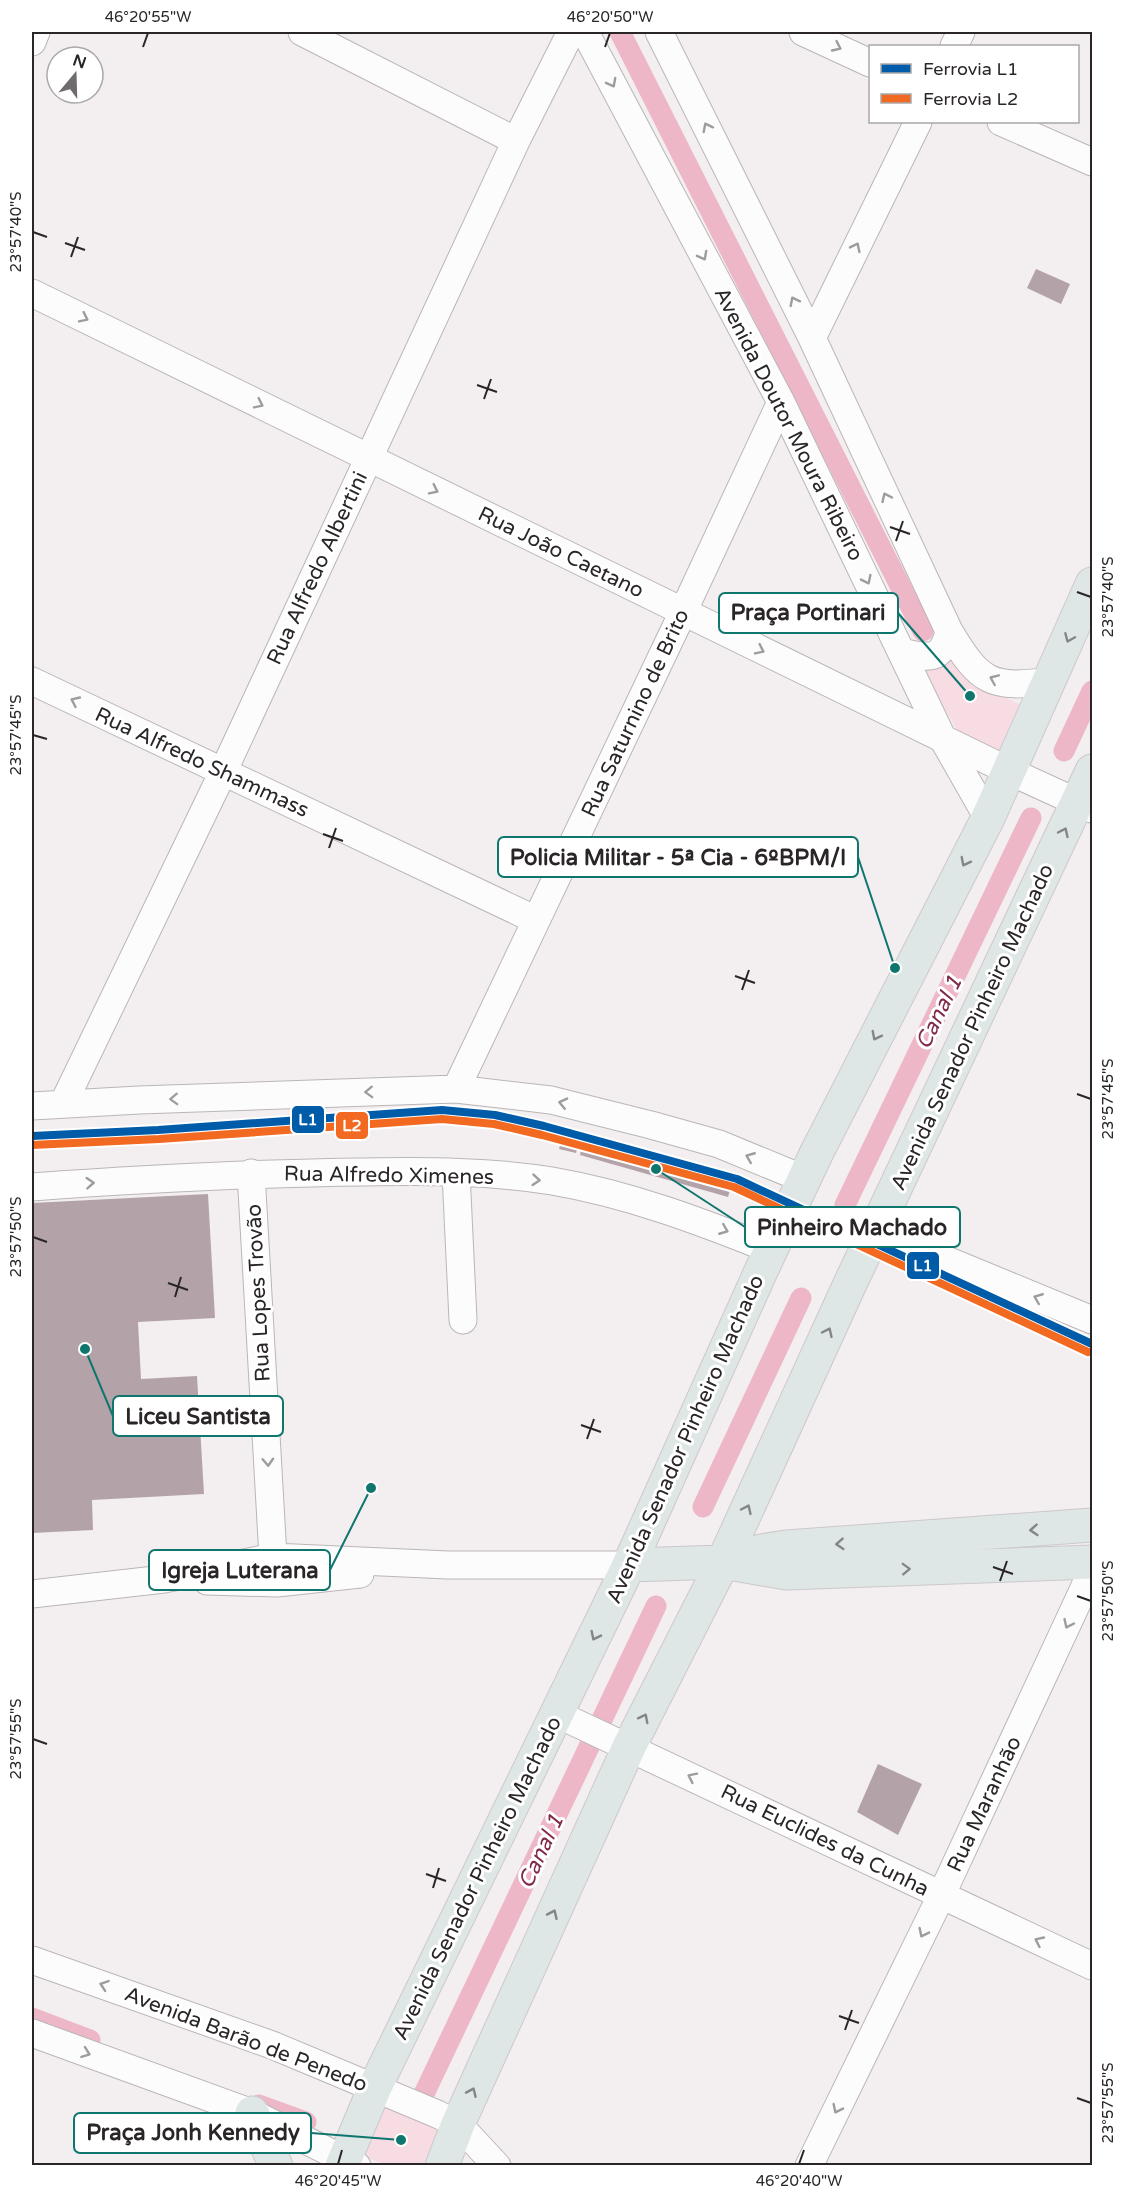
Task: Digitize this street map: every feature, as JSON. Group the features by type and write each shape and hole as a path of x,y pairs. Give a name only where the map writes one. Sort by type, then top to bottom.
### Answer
{"main road":[{"name":"Avenida Senador Pinheiro Machado","path":"349,2164 379,2089 562,1717 804,1179 987,818 1014,774 1092,584"},
{"name":"Avenida Senador Pinheiro Machado","path":"442,2166 447,2119 617,1742 723,1562 1092,771"},
{"path":"723,1562 761,1551 786,1547 1092,1525"},
{"path":"629,1564 723,1562 786,1574 1092,1562"},
{"path":"252,2113 276,2166"}],"street":[{"path":"32,42 36,32"},
{"path":"302,32 516,141"},
{"name":"Rua Alfredo Albertini","path":"63,1104 223,772 516,141 571,32"},
{"name":"Avenida Doutor Moura Ribeiro","path":"585,32 781,402 942,739 987,818"},
{"path":"659,32 812,338 949,631 963,654 979,673 998,683 1020,685 1051,681"},
{"path":"803,32 869,63"},
{"path":"812,338 918,123"},
{"path":"1003,123 1092,162"},
{"name":"Rua João Caetano","path":"32,293 942,739 1079,803"},
{"name":"Rua Saturnino de Brito","path":"456,1089 781,402"},
{"path":"902,652 919,656 935,655 945,647 949,631"},
{"name":"Rua Alfredo Shammass","path":"32,681 536,920"},
{"path":"32,1106 456,1089 551,1100 633,1120 719,1144 804,1179"},
{"name":"Rua Alfredo Ximenes","path":"32,1187 251,1173 400,1170 456,1173 549,1181 584,1188 659,1207 772,1250"},
{"name":"Rua Lopes Trovão","path":"251,1173 273,1557 277,1583"},
{"path":"456,1173 464,1320"},
{"path":"876,1231 1092,1320"},
{"path":"32,1594 164,1579 273,1557 448,1565 629,1564"},
{"path":"164,1579 277,1583 448,1565"},
{"name":"Rua Maranhão","path":"809,2166 941,1896 1092,1571"},
{"path":"32,1583 70,1589"},
{"name":"Rua Euclides da Cunha","path":"562,1717 1092,1966"},
{"name":"Avenida Barão de Penedo","path":"32,1960 272,2045 447,2119"},
{"path":"32,2033 252,2113 349,2164"},
{"path":"447,2119 497,2166"}],"shaded area":[{"path":"949,655 985,688 1022,705 1000,752 958,732 922,670"},
{"path":"377,2100 446,2127 431,2165 387,2165 356,2154"}],"building":[{"path":"1036,269 1070,284 1061,304 1027,288"},
{"path":"563,1135 580,1140 576,1153 559,1149"},
{"path":"583,1140 732,1183 728,1197 580,1155"},
{"path":"208,1194 215,1318 138,1322 141,1379 197,1376 204,1494 92,1500 93,1530 32,1533 32,1203"},
{"path":"878,1764 922,1784 898,1835 857,1812"}],"waterway":[{"path":"620,32 923,631"},
{"name":"Canal 1","path":"1064,751 1092,691"},
{"name":"Canal 1","path":"845,1205 1031,818"},
{"name":"Canal 1","path":"703,1507 801,1298"},
{"name":"Canal 1","path":"423,2096 656,1606"},
{"path":"32,2018 90,2040"},
{"path":"259,2105 306,2122"}],"rail line":[{"name":"L1","path":"32,1136 158,1130 442,1110 495,1115 544,1126 737,1179 1092,1344"},
{"name":"L2","path":"32,1145 159,1139 442,1119 494,1124 734,1187 1088,1352"}],"place":[{"name":"Praça Portinari","path":"970,696"},
{"name":"Policia Militar - 5ª Cia - 6ºBPM/I","path":"895,968"},
{"name":"Pinheiro Machado","path":"656,1169"},
{"name":"Liceu Santista","path":"85,1349"},
{"name":"Igreja Luterana","path":"371,1488"},
{"name":"Praça Jonh Kennedy","path":"401,2140"}]}
